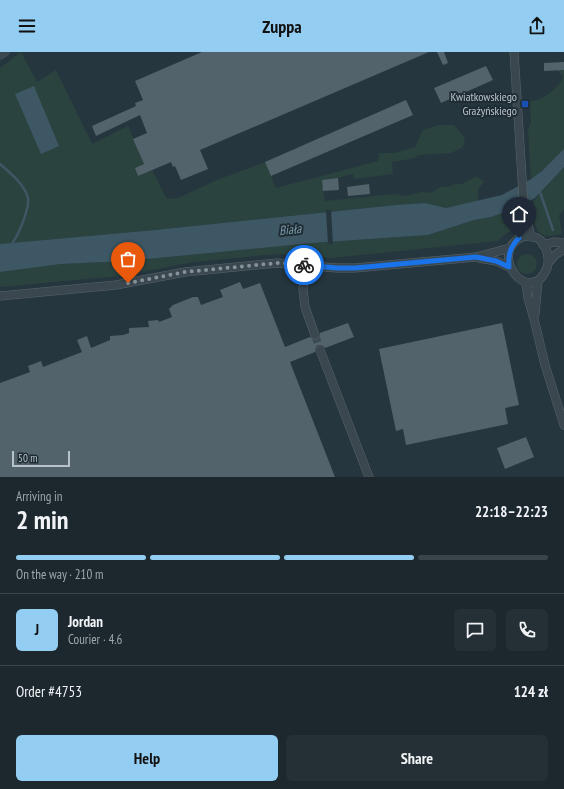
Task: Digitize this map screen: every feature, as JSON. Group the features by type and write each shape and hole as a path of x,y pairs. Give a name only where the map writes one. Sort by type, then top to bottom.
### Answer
{"street":[{"path":"0,55 5,52"},
{"path":"514,52 524,209 531,237"},
{"path":"519,238 524,209"},
{"path":"549,262 546,250 538,238 525,236 519,238 510,248 508,258 509,267 513,274 526,283 538,281 544,276 549,262 555,255 564,249"},
{"path":"543,245 554,242 564,243"},
{"path":"0,296 116,285 185,272 263,264 277,263 355,268 476,257 510,248"},
{"path":"476,257 496,261 509,267"},
{"path":"306,265 303,289 305,307 314,335"},
{"path":"534,319 538,281"},
{"path":"526,283 528,298 545,365 564,425"},
{"path":"320,350 369,477"}],"green space":[{"path":"21,52 37,82 56,70 92,144 128,126 144,164 135,168 138,176 152,170 167,199 178,198 217,180 265,162 276,188 378,161 379,153 394,153 415,147 423,130 439,125 454,125 465,138 463,147 451,153 418,155 415,158 392,162 393,174 354,179 353,174 322,180 325,201 394,194 406,196 422,192 431,193 440,187 462,184 477,176 484,182 478,189 478,201 446,208 425,203 396,205 155,230 0,244 0,68"},
{"path":"556,70 564,70 564,149 542,171 531,179 528,129 531,122 530,101 540,99 557,87 563,78 562,75"},
{"path":"564,167 564,209 559,215 562,234 549,236 543,235 539,232 535,224 533,202"},
{"path":"516,208 515,228 498,241 331,258 285,254 265,255 194,262 119,276 0,287 0,272 61,264 127,261 312,243 428,235 474,220 491,217"},
{"path":"523,254 531,254 537,260 537,268 531,274 523,274 517,268 517,260"}],"water":[{"path":"34,86 59,146 41,154 15,94"},
{"name":"Biała","path":"564,149 564,167 535,198 516,208 491,217 474,220 428,235 312,243 127,261 61,264 0,272 0,244 155,230 396,205 425,203 446,208 502,195 531,179 542,171"}],"pier":[{"path":"326,210 331,210 333,244 328,244"}],"building":[{"path":"202,52 429,52 200,150 208,169 181,180 175,166 173,167 171,162 138,176 135,168 144,164 133,139 147,133 140,115 96,136 92,126 136,106 135,103 143,100 135,81"},
{"path":"437,52 444,52 448,63 443,65"},
{"path":"564,62 564,70 544,71 544,63"},
{"path":"486,66 493,80 441,103 434,88"},
{"path":"406,100 413,115 271,176 265,162"},
{"path":"338,178 339,190 323,191 322,180"},
{"path":"369,184 370,194 348,196 347,187"},
{"path":"240,282 243,289 260,283 285,347 310,337 317,340 320,333 348,323 354,337 325,348 318,345 315,352 290,362 335,477 0,477 0,383 30,372 28,366 41,361 43,367 82,352 77,340 87,336 91,348 110,340 110,336 129,333 129,328 149,327 148,321 158,320 159,322 172,317 169,309 173,305 193,297 198,297 201,305 223,297 220,290"},
{"path":"502,323 519,405 505,408 508,424 406,445 403,429 396,431 379,349"},
{"path":"526,437 534,457 505,469 497,448"}],"waterway":[{"path":"0,164 19,182 25,190 28,200 24,220 11,245"},
{"path":"539,189 553,230"}],"tunnel":[{"path":"315,335 320,350"}],"way so far":[{"path":"128,283 185,272 263,264 290,263 304,265"}],"place":[{"name":"Kwiatkowskiego Grażyńskiego","path":"525,104"}],"route":[{"path":"304,265 355,268 476,257 496,261 509,267 508,258 510,248 519,238"}]}
